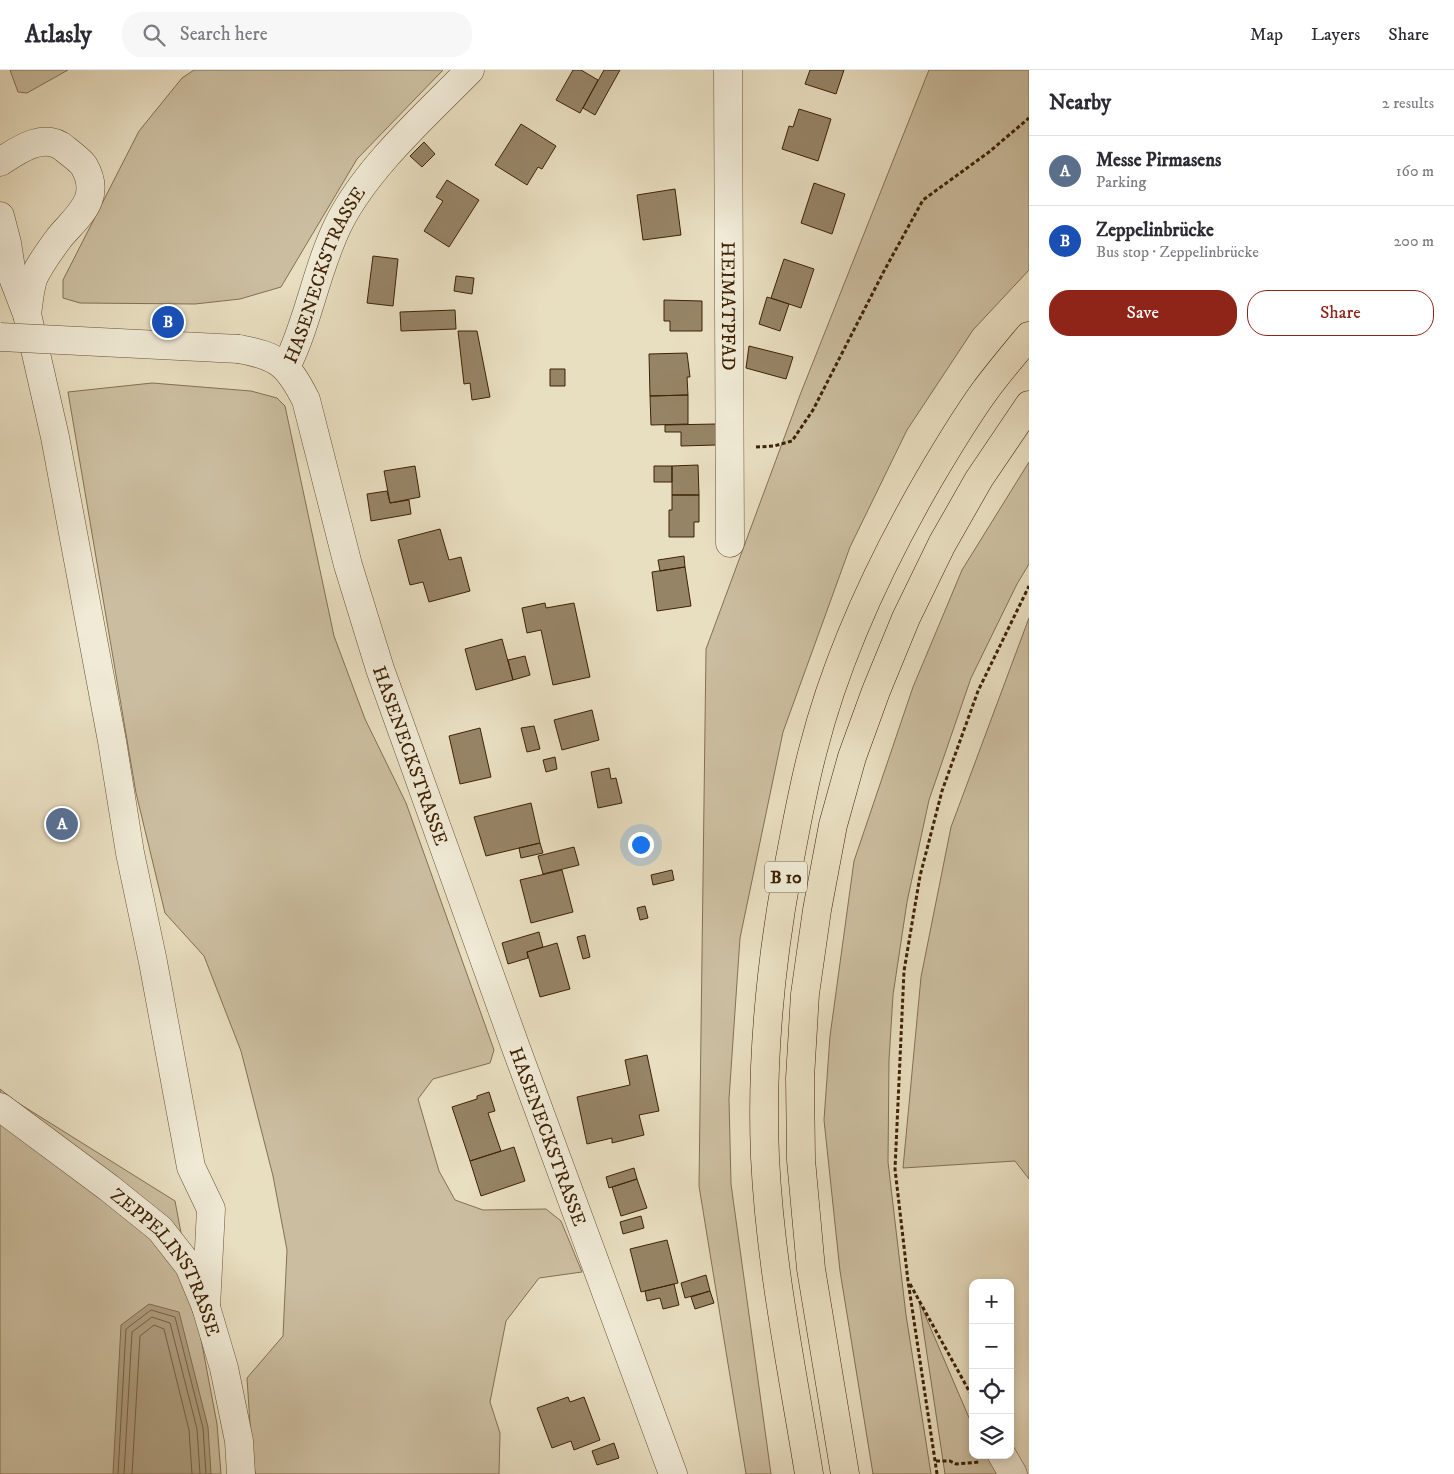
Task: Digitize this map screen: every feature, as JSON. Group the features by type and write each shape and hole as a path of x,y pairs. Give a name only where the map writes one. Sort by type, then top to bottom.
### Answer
{"highway":[{"name":"B 10","path":"809,1474 776,1272 765,1158 765,1076 769,994 781,908 797,820 813,749 833,686 860,613 900,529 983,392 1029,336"},
{"name":"B 10","path":"845,1474 811,1269 801,1160 800,1078 805,994 817,910 833,825 852,757 876,690 906,618 942,544 979,479 1029,405"}],"street":[{"name":"HASENECKSTRASSE","path":"470,70 398,144 362,185 339,223 322,267 306,321 286,367 297,381 306,400 348,566 380,669 516,1048 674,1474"},
{"name":"HEIMATPFAD","path":"728,70 730,543"},
{"path":"0,162 22,148 44,141 60,144 84,165 90,180 90,198 82,214 59,238 34,275 28,314"},
{"path":"0,216 7,244 6,267 28,314 55,437 112,742 130,853 153,962 191,1167 211,1209 206,1307"},
{"path":"0,337 239,349 274,358 286,367"},
{"name":"ZEPPELINSTRASSE","path":"0,1108 109,1188 160,1229 189,1266 206,1307 224,1368 239,1442 241,1474"}],"path":[{"path":"730,447 774,446 792,441 813,410 884,271 923,200 989,152 1029,118"},
{"path":"937,1474 908,1281 895,1169 905,961 920,876 942,791 978,691 1029,586"},
{"path":"908,1281 969,1391"},
{"path":"936,1461 950,1461 956,1464 1007,1463"}],"shaded area":[{"path":"10,70 68,70 27,93 18,92"},
{"path":"194,70 443,70 357,159 281,287 240,299 195,304 80,303 63,298 63,280 139,131 182,78"},
{"path":"929,70 1029,70 1029,270 973,330 907,430 850,547 783,732 740,938 729,1099 731,1184 771,1474 746,1474 699,1186 706,649 800,395"},
{"path":"152,383 251,391 277,398 285,406 334,636 365,719 406,803 494,1050 490,1063 433,1079 418,1099 439,1171 455,1200 483,1210 546,1209 561,1221 582,1272 539,1278 506,1321 490,1402 500,1433 499,1474 255,1474 247,1378 283,1336 287,1250 273,1176 241,1051 204,956 165,913 136,793 68,392"},
{"path":"1029,462 1029,564 1017,584 971,678 929,800 907,902 893,995 889,1060 888,1162 906,1315 931,1474 873,1474 840,1271 824,1120 830,1036 854,861 913,687 962,570"},
{"path":"1029,618 1029,1179 1015,1161 903,1168 921,977 951,827"},
{"path":"0,1089 15,1101 175,1201 217,1424 221,1474 0,1474"},
{"path":"919,1301 969,1418 969,1459 991,1459 1000,1474 945,1474"}],"water":[{"path":"149,1304 179,1312 208,1427 211,1474 113,1474 121,1325"}],"building":[{"path":"573,70 581,70 598,80 580,113 556,100"},
{"path":"604,70 620,70 595,115 583,108"},
{"path":"810,70 844,70 836,94 805,84"},
{"path":"799,109 831,119 818,161 782,149 789,126 793,127"},
{"path":"521,124 556,146 542,169 538,167 527,185 495,165"},
{"path":"424,142 435,154 422,167 410,156"},
{"path":"447,180 479,200 449,247 424,231 443,201 436,197"},
{"path":"814,183 845,194 832,234 801,223"},
{"path":"675,189 681,235 643,240 637,195"},
{"path":"373,256 398,259 393,306 367,303"},
{"path":"784,259 814,269 801,308 771,298"},
{"path":"456,276 474,278 472,294 454,291"},
{"path":"767,297 789,304 780,331 759,324"},
{"path":"664,300 702,301 702,331 670,331 670,321 664,321"},
{"path":"455,310 456,329 401,331 400,312"},
{"path":"458,331 477,331 490,397 472,400 470,383 464,384"},
{"path":"749,346 793,357 786,379 746,368"},
{"path":"687,353 690,377 687,377 688,395 650,396 649,354"},
{"path":"550,369 565,369 565,386 550,386"},
{"path":"688,395 688,424 651,425 650,396"},
{"path":"716,424 716,445 681,446 681,432 665,432 665,425"},
{"path":"698,465 699,495 672,495 672,466"},
{"path":"415,466 420,497 390,503 384,471"},
{"path":"654,466 672,466 672,482 654,482"},
{"path":"387,491 390,503 409,500 411,514 371,521 367,494"},
{"path":"672,495 699,495 699,522 694,522 694,537 669,537 669,510 672,510"},
{"path":"440,529 449,560 461,557 470,591 429,602 423,582 410,585 398,540"},
{"path":"684,556 685,567 660,571 658,560"},
{"path":"685,567 691,606 657,611 652,572"},
{"path":"545,603 546,608 574,603 590,677 553,685 541,630 527,633 522,608"},
{"path":"502,639 513,680 476,690 465,649"},
{"path":"525,656 530,675 513,680 508,660"},
{"path":"592,710 599,740 562,750 554,720"},
{"path":"534,726 540,749 527,752 521,728"},
{"path":"480,728 491,777 460,784 449,736"},
{"path":"555,757 557,769 546,772 543,760"},
{"path":"609,768 611,779 616,778 622,803 598,808 591,772"},
{"path":"531,803 540,843 486,856 474,817"},
{"path":"540,843 543,853 521,858 519,848"},
{"path":"574,847 579,865 543,874 538,856"},
{"path":"562,870 573,912 531,923 520,880"},
{"path":"672,870 674,880 653,885 651,875"},
{"path":"645,906 648,918 640,920 637,908"},
{"path":"539,932 543,947 527,952 528,958 508,964 502,943"},
{"path":"585,935 590,957 583,959 577,937"},
{"path":"557,943 570,989 540,997 527,952"},
{"path":"647,1055 659,1111 639,1115 644,1135 612,1143 612,1138 587,1144 577,1097 630,1085 625,1060"},
{"path":"489,1092 495,1111 488,1113 501,1151 470,1161 452,1107 477,1099 477,1096"},
{"path":"514,1147 525,1181 481,1196 470,1161"},
{"path":"634,1168 637,1179 609,1188 606,1177"},
{"path":"637,1179 647,1208 621,1216 612,1187"},
{"path":"641,1216 644,1228 623,1234 620,1222"},
{"path":"667,1240 678,1283 641,1292 630,1249"},
{"path":"706,1275 710,1291 685,1298 681,1283"},
{"path":"674,1284 679,1305 663,1309 660,1298 647,1301 645,1291"},
{"path":"710,1291 714,1303 695,1309 691,1297"},
{"path":"568,1397 570,1402 584,1397 600,1440 574,1450 571,1441 552,1448 537,1408"},
{"path":"614,1443 619,1458 597,1465 592,1451"}],"place":[{"name":"Zeppelinbrücke","path":"168,322"},
{"name":"Messe Pirmasens","path":"62,824"}]}
